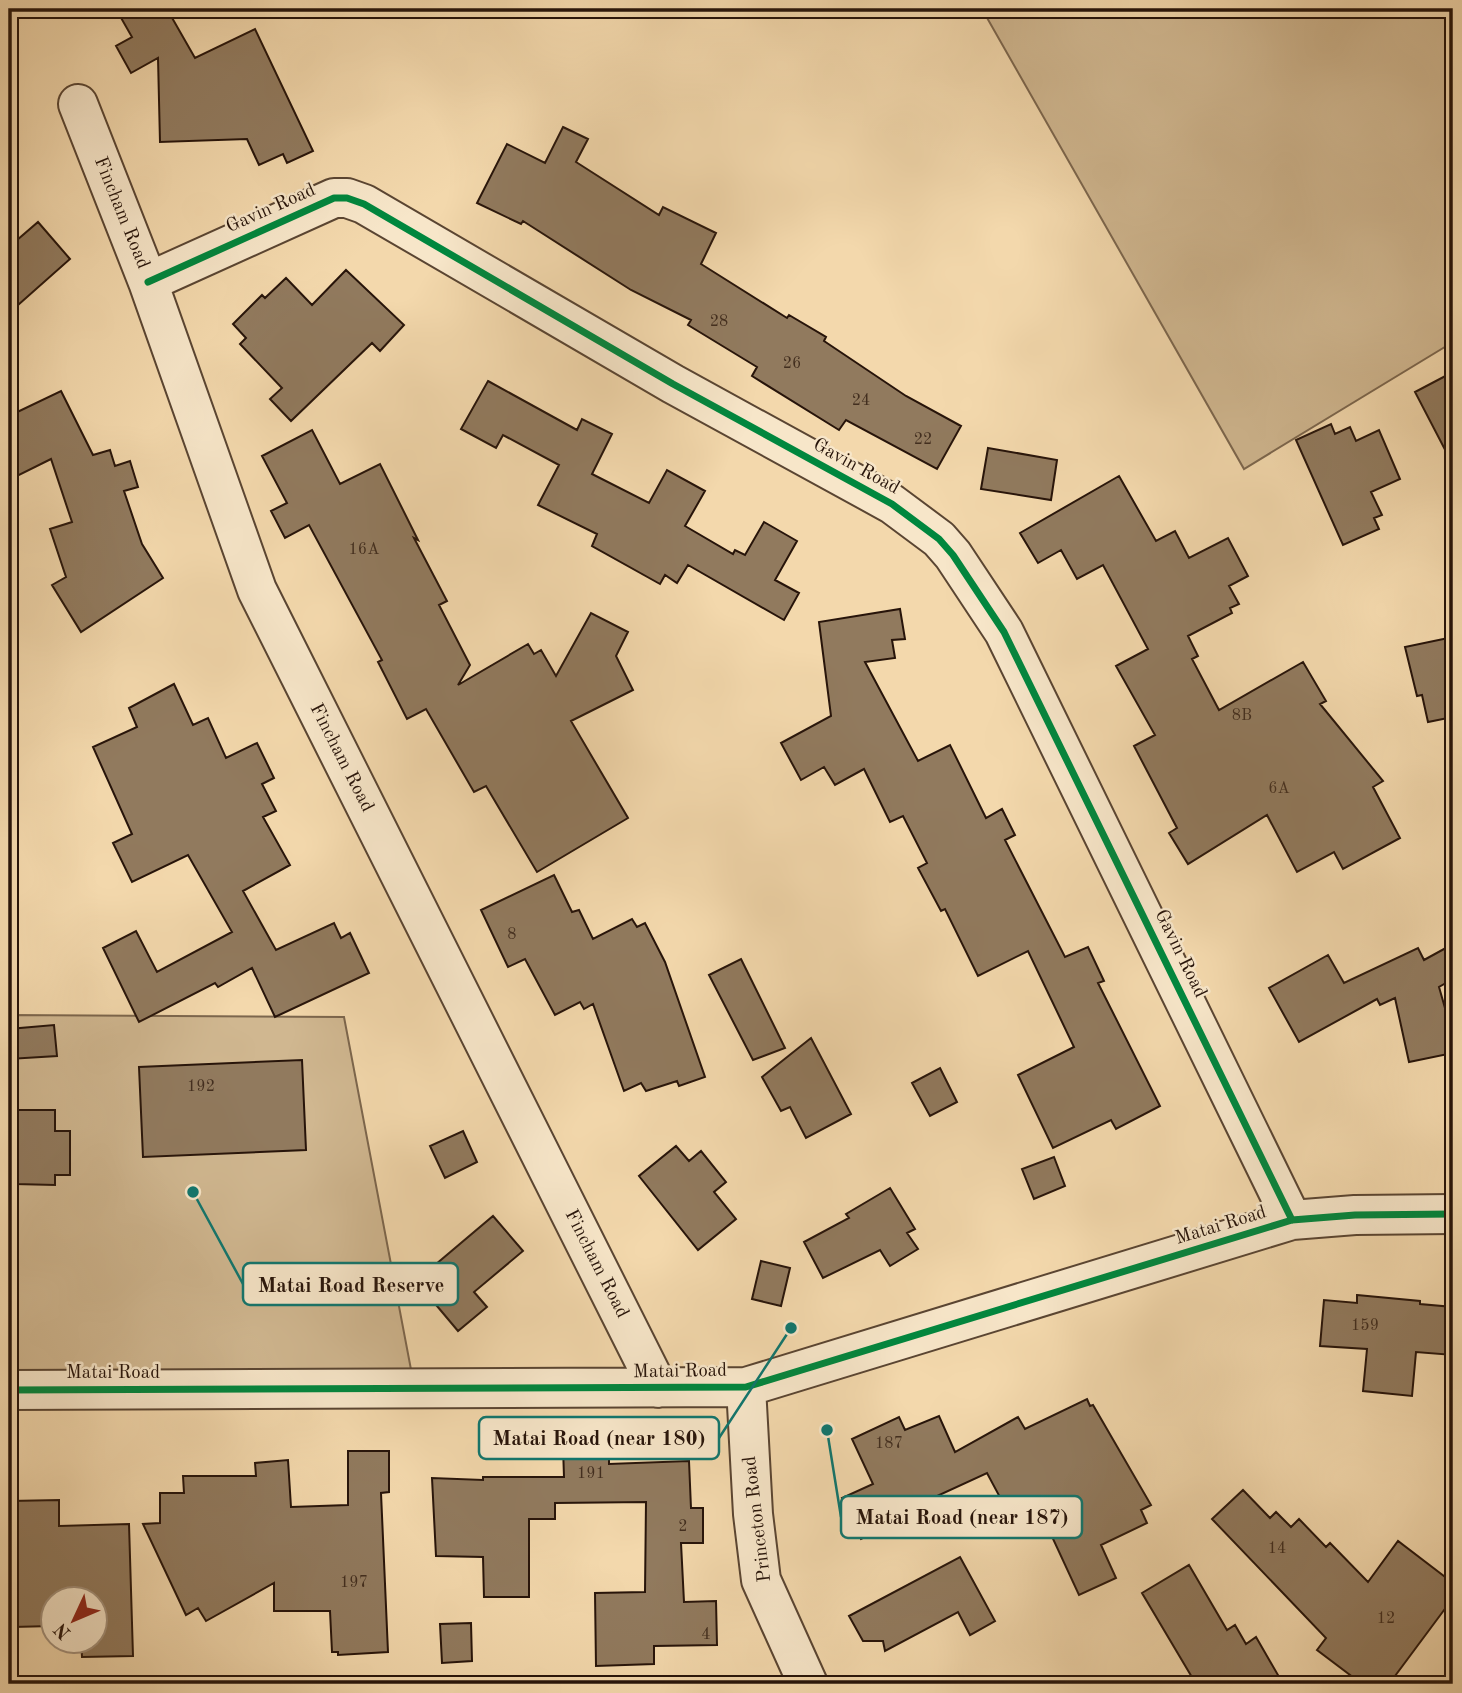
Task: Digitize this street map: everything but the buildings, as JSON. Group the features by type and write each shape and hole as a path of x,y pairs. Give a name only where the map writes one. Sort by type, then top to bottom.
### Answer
{"street":[{"name":"Fincham Road","path":"78,104 148,282 257,590 658,1388"},
{"name":"Gavin Road","path":"148,282 334,198 347,198 364,204 673,384 892,504 923,525 953,555 1004,632 1293,1220"},
{"name":"Matai Road","path":"9,1390 746,1387 1293,1220 1356,1215 1453,1214"},
{"name":"Princeton Road","path":"746,1387 753,1514 761,1580 808,1684"}],"shaded area":[{"path":"982,9 1453,9 1453,342 1244,469"},
{"path":"9,1015 344,1017 413,1380 9,1376"}],"cycle path":[{"path":"148,282 334,198 347,198 364,204 673,384 892,504 939,539 953,555 1004,632 1292,1220"},
{"path":"9,1390 746,1387 1292,1220 1355,1215 1453,1214"}],"place":[{"name":"Matai Road Reserve","path":"193,1192"},
{"name":"Matai Road (near 180)","path":"791,1328"},
{"name":"Matai Road (near 187)","path":"827,1430"}]}
